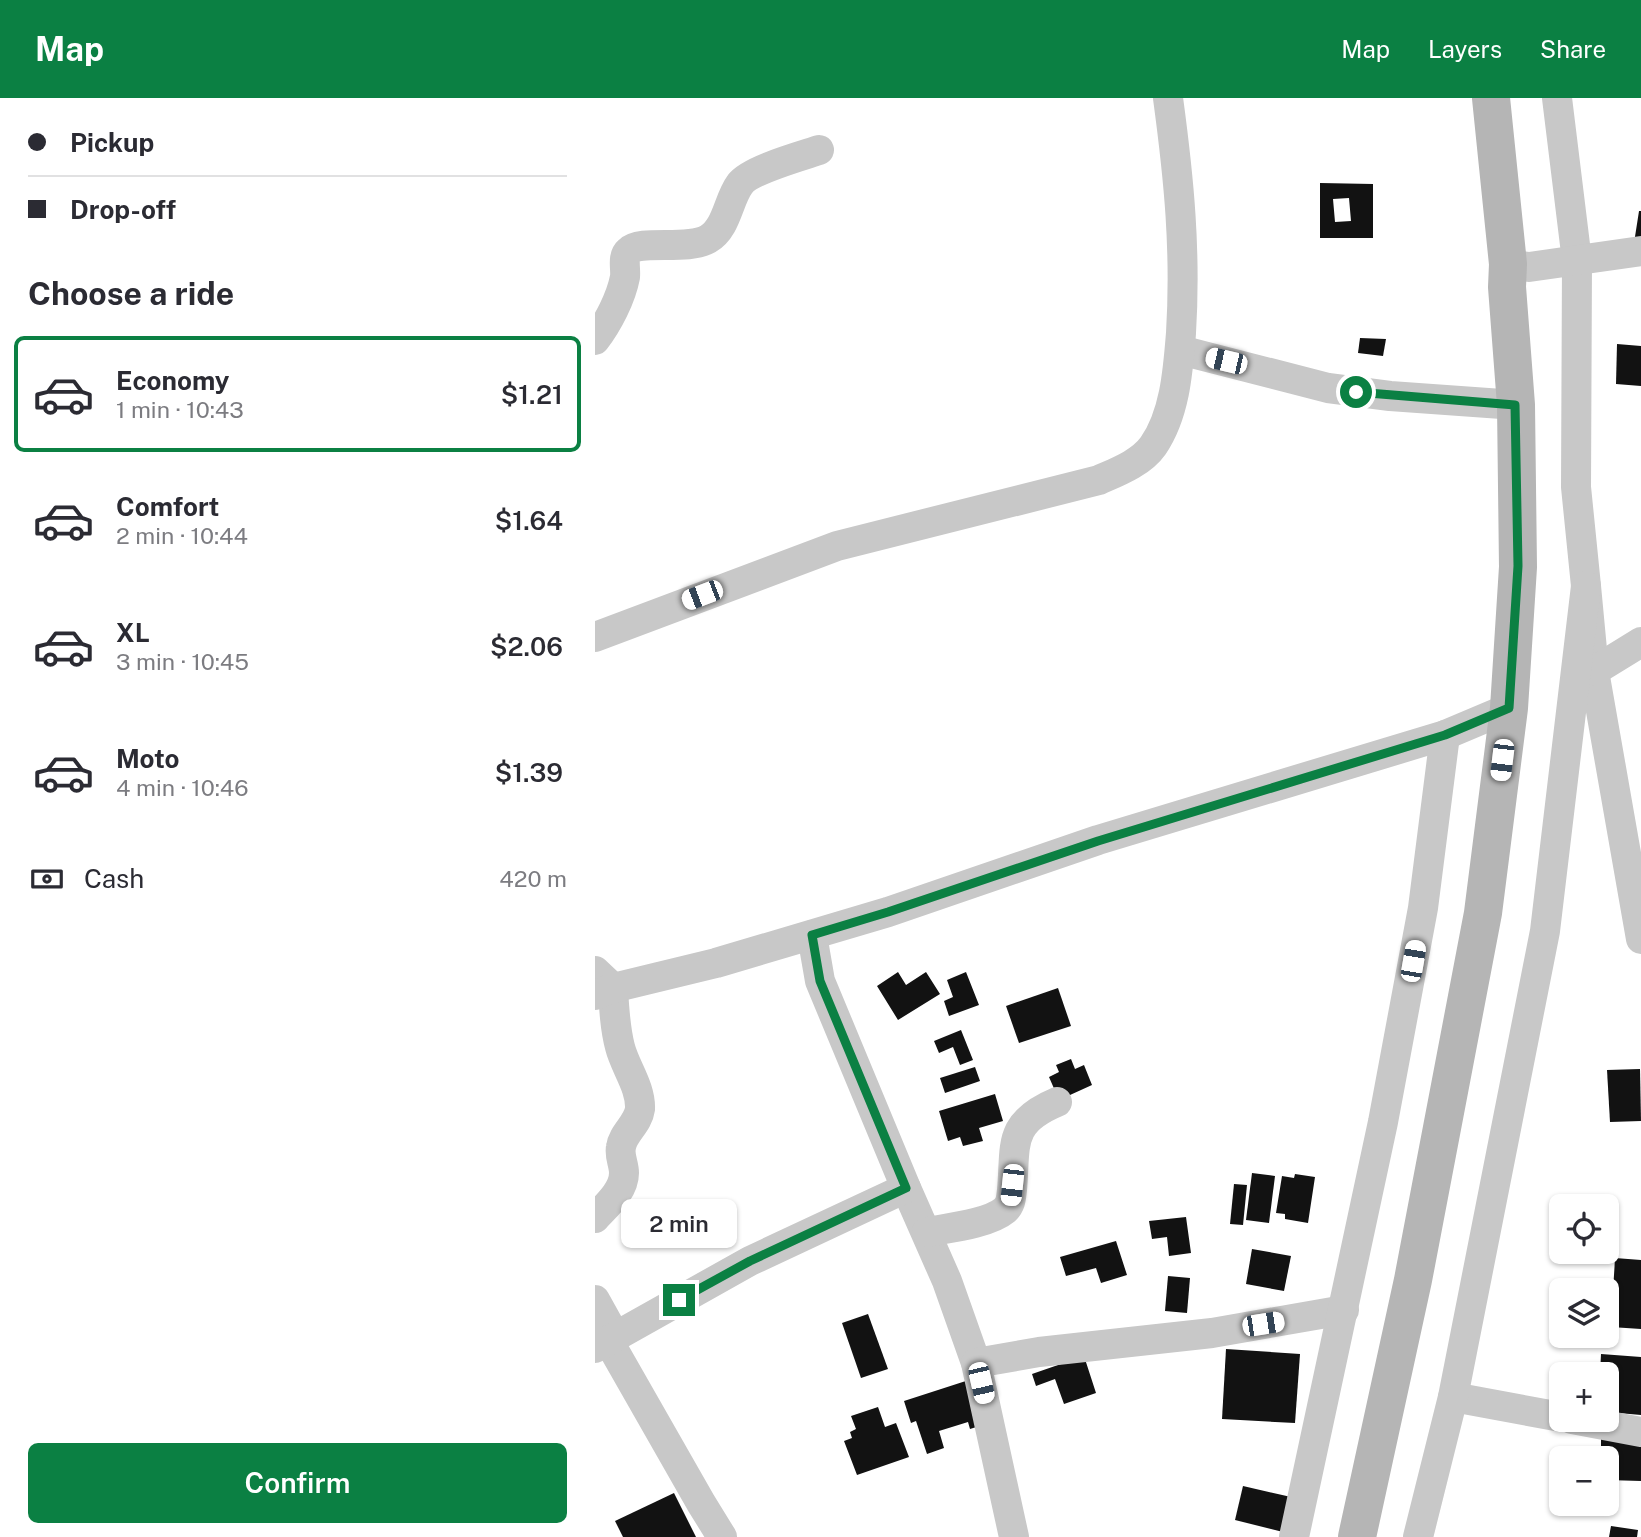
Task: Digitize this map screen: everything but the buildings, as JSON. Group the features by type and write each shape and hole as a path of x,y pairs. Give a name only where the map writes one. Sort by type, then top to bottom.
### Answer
{"main road":[{"path":"1357,1537 1413,1280 1483,914 1509,708 1518,566 1515,405 1507,287 1508,264 1491,98"}],"street":[{"path":"595,637 837,546 1099,480 1120,470 1152,448 1166,419 1177,382 1184,282 1183,224 1168,98"},
{"path":"1557,98 1577,261 1576,487 1585,586 1594,671 1641,939"},
{"path":"595,340 603,330 620,291 629,250 635,247 695,244 707,240 715,234 741,181 771,166 819,150"},
{"path":"1508,264 1529,267 1641,251"},
{"path":"1179,350 1328,388 1390,396 1515,405"},
{"path":"1418,1537 1453,1397 1545,931 1585,586"},
{"path":"1594,671 1641,642"},
{"path":"595,1218 618,1190 624,1177 620,1150 640,1109 638,1093 621,1050 601,985 716,963 888,912 1098,841 1445,735 1509,708"},
{"path":"1294,1537 1383,1122 1423,908 1445,735"},
{"path":"812,935 820,981 927,1232 976,1363 1014,1537"},
{"path":"927,1232 969,1224 1005,1209 1011,1201 1014,1140 1034,1115 1057,1102"},
{"path":"606,1341 750,1261 906,1188"},
{"path":"595,1300 606,1341 723,1537"},
{"path":"976,1363 1000,1357 1212,1333 1344,1310"},
{"path":"1453,1397 1549,1415"},
{"path":"1619,1428 1641,1432"}],"route":[{"path":"679,1300 750,1261 906,1188 820,981 812,935 1098,841 1445,735 1509,708 1518,566 1515,405 1356,392"}]}
